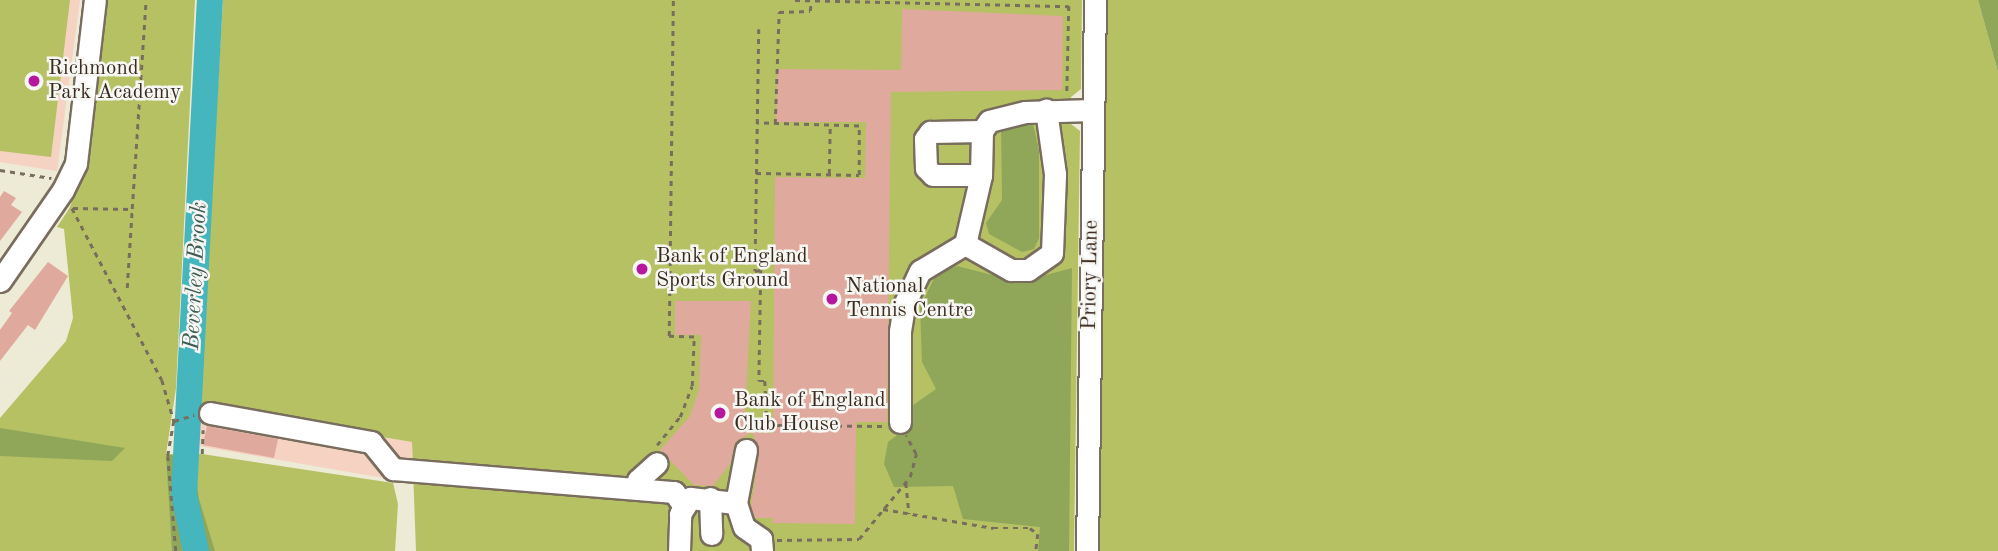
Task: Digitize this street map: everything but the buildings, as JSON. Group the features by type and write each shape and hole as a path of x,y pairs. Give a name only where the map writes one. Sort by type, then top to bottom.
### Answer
{"street":[{"path":"0,281 68,199 76,163 95,0"},
{"name":"Priory Lane","path":"1087,551 1095,0"},
{"path":"900,422 900,331 913,282 929,263 965,244 981,175 982,131 989,121 1002,116 1056,110 1093,110"},
{"path":"965,244 1011,270 1028,270 1052,253 1056,110"},
{"path":"981,175 933,175 926,168 925,139 930,132 982,131"},
{"path":"204,417 371,442 394,468 674,492 683,505 679,551"},
{"path":"746,450 736,503 744,527 762,546"},
{"path":"638,488 638,480 657,463"},
{"path":"683,505 690,498 710,498 736,503"},
{"path":"710,498 711,534"}],"path":[{"path":"127,288 146,0"},
{"path":"657,463 653,450 680,417 692,386 694,338 669,336 673,0"},
{"path":"796,0 1069,6 1056,110"},
{"path":"775,124 779,12 810,11 811,2"},
{"path":"759,29 755,271 761,270 760,381 765,381 767,425 900,422 916,454 906,482 859,539 762,546"},
{"path":"756,173 859,175 859,126 757,123"},
{"path":"829,174 830,126"},
{"path":"0,170 55,178 162,380 174,421 168,456 177,551"},
{"path":"68,199 81,206 132,209"},
{"path":"174,421 204,417 202,454"},
{"path":"906,482 909,514"},
{"path":"883,509 993,528 1030,528 1038,534 1036,551"}],"shaded area":[{"name":"Richmond Park Academy","path":"0,0 80,0 57,171 0,162"},
{"path":"199,406 412,442 412,483 199,446"}],"green space":[{"name":"Richmond Park Academy","path":"0,0 70,0 51,157 0,151"},
{"path":"105,0 195,0 176,388 166,454 202,454 393,483 398,504 395,551 0,551 0,418 66,341 73,318 64,229 57,227 69,209 86,167"},
{"name":"Bank of England Sports Ground","path":"223,0 1082,0 1081,89 1071,97 1071,124 1080,131 1074,551 416,551 412,442 199,406"},
{"path":"1105,0 1978,0 1998,72 1998,551 1099,551"},
{"path":"1978,0 1998,0 1998,72"},
{"path":"1032,120 1039,150 1039,238 1034,249 1022,252 989,234 986,223 1002,200 1001,122"},
{"path":"957,266 1020,282 1072,268 1069,551 1038,551 1040,527 963,519 953,486 894,487 884,464 888,442 905,429 906,410 936,389 922,362 920,308 936,274"},
{"path":"0,428 125,448 112,461 0,456"},
{"path":"166,455 193,455 199,499 215,551 172,551"}],"waterway":[{"name":"Beverley Brook","path":"196,551 184,494 210,0"}],"place":[{"name":"Richmond Park Academy","path":"34,81"},
{"name":"Bank of England Sports Ground","path":"642,269"},
{"name":"National Tennis Centre","path":"832,299"},
{"name":"Bank of England Club House","path":"720,413"}]}
